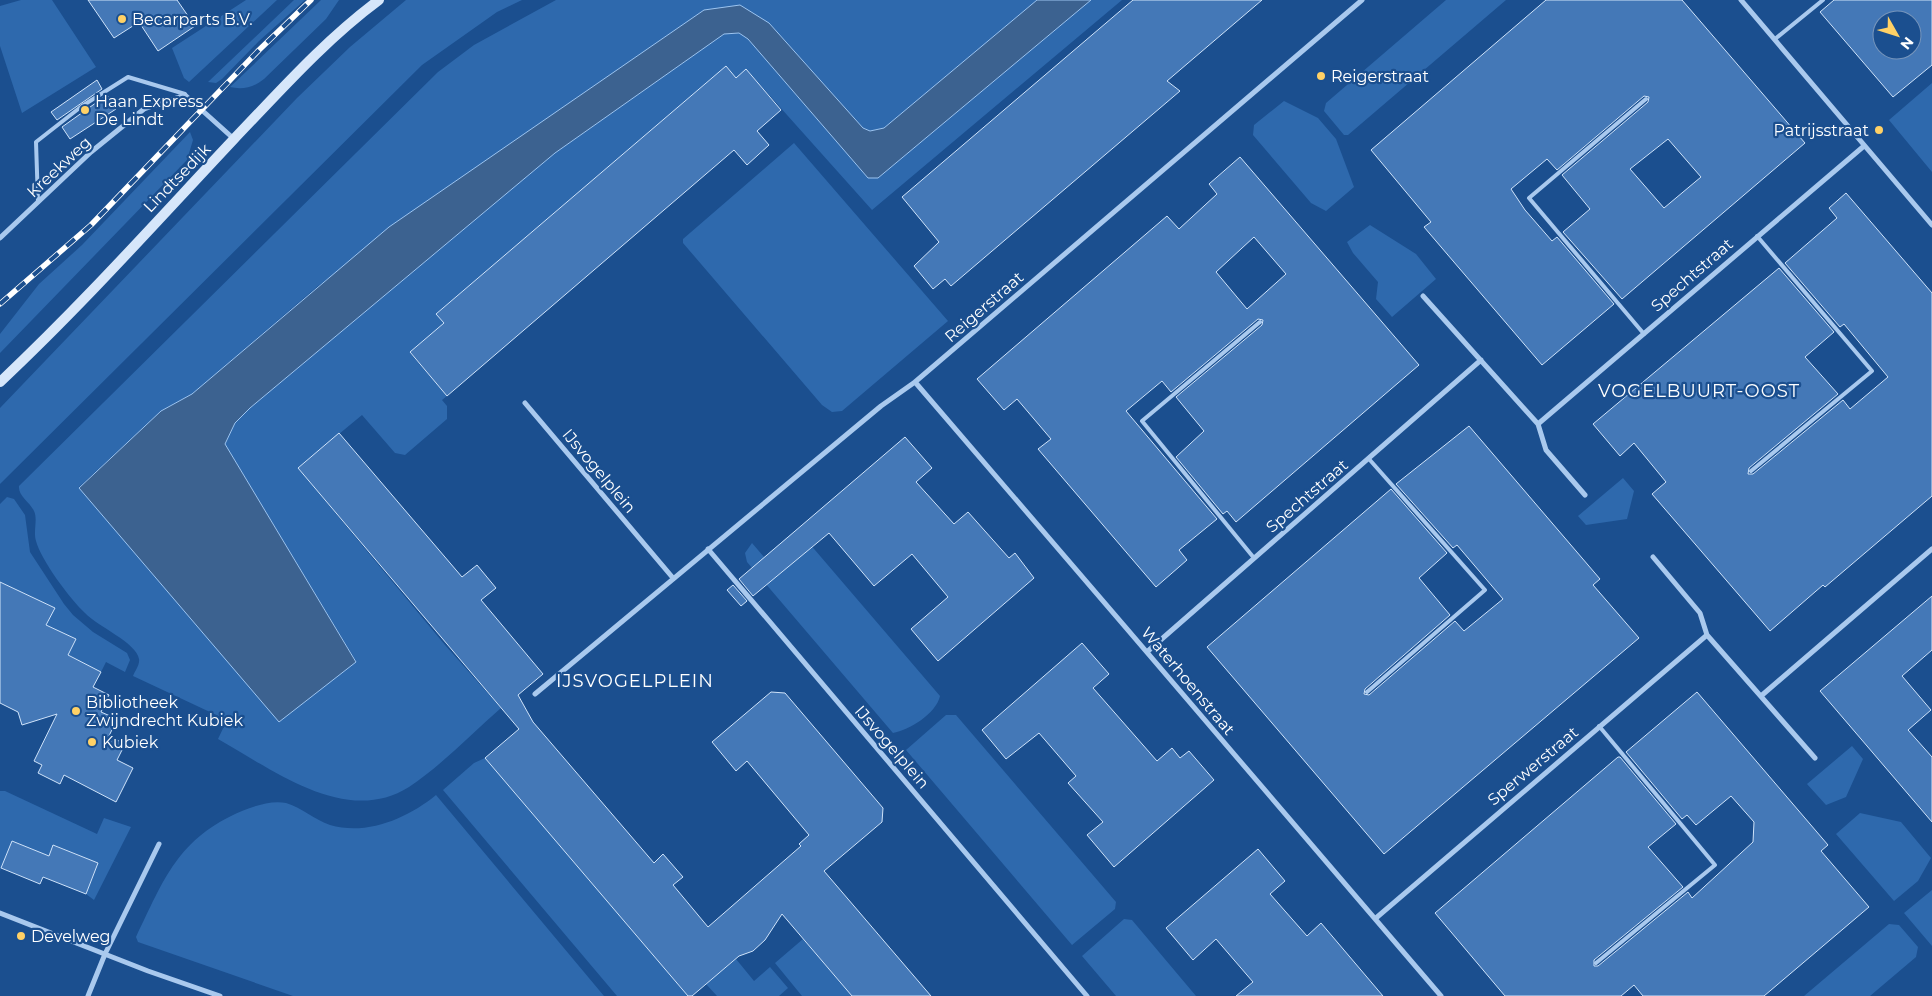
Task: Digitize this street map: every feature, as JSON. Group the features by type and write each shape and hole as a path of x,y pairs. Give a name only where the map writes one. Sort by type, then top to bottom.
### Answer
{"main road":[{"name":"Lindtsedijk","path":"0,382 28,356 309,61 379,0"}],"street":[{"name":"Reigerstraat","path":"708,549 881,406 915,382 1362,0"},
{"path":"1741,0 1932,225"},
{"path":"186,95 234,140"},
{"name":"Kreekweg","path":"0,238 91,152 144,109 186,95"},
{"name":"Spechtstraat","path":"1538,424 1864,146"},
{"path":"1423,296 1538,424 1546,450 1585,495"},
{"name":"Spechtstraat","path":"1148,651 1481,360"},
{"name":"Waterhoenstraat","path":"915,382 1148,651 1227,747 1442,996"},
{"name":"IJsvogelplein","path":"525,403 673,578"},
{"path":"535,694 708,549"},
{"name":"IJsvogelplein","path":"708,549 1087,996"},
{"path":"1761,696 1932,549"},
{"path":"1653,557 1700,613 1707,635 1815,758"},
{"name":"Sperwerstraat","path":"1376,918 1707,635"},
{"path":"88,996 105,954 159,844"},
{"path":"0,913 220,996"}],"lane":[{"path":"1775,39 1824,0"},
{"path":"38,202 36,142 82,106 128,77 186,95"},
{"path":"1644,334 1529,198 1646,99"},
{"path":"1751,471 1872,371 1757,236"},
{"path":"1254,558 1142,421 1260,322"},
{"path":"1366,692 1485,590 1369,459"},
{"path":"1596,963 1715,865 1599,726"}],"shaded area":[{"path":"21,0 52,0 96,67 22,113 0,46 0,6"},
{"path":"246,0 277,0 189,82 184,78 172,48"},
{"path":"294,0 305,0 259,41 222,79 216,83 208,82"},
{"path":"321,0 339,0 326,19 264,79 248,87 230,87"},
{"path":"406,0 522,0 497,12 422,65 0,484 0,408 297,98 350,47"},
{"path":"556,0 1037,0 884,128 870,131 863,128 769,23 704,10 525,134 318,286 192,394 161,411 79,487 124,538 356,661 225,444 235,423 250,408 555,153 724,34 740,33 748,39 868,178 878,178 1091,0 1122,0 872,210 746,69 736,78 726,66 437,313 444,323 410,353 447,396 442,400 447,406 447,419 405,455 395,453 362,415 298,468 445,645 501,708 445,759 409,787 385,798 360,801 335,797 310,789 286,778 218,739 227,720 133,676 139,663 137,653 79,607 64,589 44,558 35,537 35,514 20,493 19,486 438,72 474,45"},
{"path":"1037,0 1091,0 878,178 868,178 748,39 739,33 724,34 555,153 250,408 235,423 225,444 356,662 279,722 79,488 161,411 192,394 389,227 704,10 740,5 769,23 863,128 870,131 884,128"},
{"path":"1446,0 1506,0 1348,135 1344,135 1324,111 1326,103"},
{"path":"1932,83 1932,172 1889,120"},
{"path":"1284,101 1318,118 1336,139 1354,187 1326,211 1311,203 1253,135 1254,125"},
{"path":"190,132 193,140 187,160 0,353 0,334 39,284 82,245"},
{"path":"794,143 948,321 842,411 832,412 822,405 683,243 683,239"},
{"path":"1370,225 1416,254 1436,279 1392,317 1376,299 1378,282 1353,253 1347,242"},
{"path":"1623,478 1634,491 1627,519 1586,525 1578,516"},
{"path":"7,497 14,499 25,515 30,552 64,604 73,615 93,632 127,653 130,660 125,672 106,662 101,672 68,655 76,639 46,625 55,608 2,583 0,587 0,504"},
{"path":"797,529 940,696 928,715 914,725 893,733 747,562 745,553 752,543 764,557"},
{"path":"946,715 956,715 1116,902 1115,909 1072,945 906,750"},
{"path":"1852,746 1863,759 1846,797 1826,805 1807,784"},
{"path":"485,758 688,996 617,996 443,790 474,763"},
{"path":"0,791 5,791 97,834 104,818 131,827 94,900 86,894 98,863 54,845 49,856 12,841 0,871"},
{"path":"436,795 604,996 293,996 138,942 136,937 155,897 176,862 202,834 242,811 258,805 281,802 297,807 330,825 358,828 386,823 400,818"},
{"path":"1860,813 1901,822 1931,858 1918,881 1894,901 1836,834"},
{"path":"1932,890 1932,946 1904,913"},
{"path":"1124,919 1132,920 1196,996 1116,996 1082,956"},
{"path":"1889,924 1899,925 1918,947 1916,957 1870,996 1804,996"},
{"path":"803,939 852,996 802,996 775,963"},
{"path":"736,959 754,981 770,967 788,988 779,996 717,996 706,984"}],"building":[{"path":"88,0 177,0 195,26 158,51 139,22 114,38"},
{"path":"1133,0 1262,0 1167,81 1180,91 951,286 945,279 933,289 914,266 939,242 902,197"},
{"path":"1546,0 1682,0 1805,143 1622,299 1563,232 1590,209 1562,175 1648,102 1649,97 1644,96 1557,170 1547,159 1511,189 1525,210 1552,241 1557,237 1614,304 1542,365 1424,227 1431,222 1371,150","holes":["1668,139 1701,177 1664,208 1630,169"]},
{"path":"1834,0 1932,0 1932,65 1893,97 1820,12"},
{"path":"726,66 736,78 746,69 781,110 757,131 769,145 747,165 734,150 447,396 410,352 444,323 436,314"},
{"path":"97,80 102,89 57,120 51,112"},
{"path":"107,95 116,109 70,139 62,127"},
{"path":"1240,157 1419,365 1236,522 1227,511 1223,514 1176,457 1204,431 1176,397 1262,325 1263,320 1258,319 1171,392 1162,381 1126,411 1217,519 1179,550 1187,560 1156,587 1038,449 1051,439 1017,399 1004,410 977,379 1167,216 1179,229 1217,194 1209,184","holes":["1254,237 1286,274 1247,309 1216,272"]},
{"path":"1846,193 1932,293 1932,496 1770,631 1652,494 1666,482 1634,443 1620,456 1593,424 1779,268 1834,332 1805,357 1838,394 1749,468 1748,474 1753,474 1843,400 1850,409 1888,377 1844,324 1840,327 1785,263 1837,218 1829,208"},
{"path":"1469,426 1600,579 1593,585 1639,638 1384,854 1207,647 1391,489 1447,553 1419,578 1450,615 1365,689 1364,694 1369,695 1455,621 1464,631 1503,599 1457,545 1453,548 1396,484"},
{"path":"339,433 462,577 477,565 496,588 481,600 543,674 518,695 533,722 654,863 663,854 683,877 673,885 708,927 801,846 799,844 809,835 747,761 736,771 712,742 771,692 785,693 883,808 882,822 824,871 931,996 852,996 782,914 765,940 753,951 739,956 692,996 688,996 485,758 519,729 298,468"},
{"path":"905,437 932,468 916,482 954,524 968,512 1009,558 1015,553 1034,578 938,661 911,629 948,597 912,554 874,586 829,533 753,596 739,579"},
{"path":"0,582 55,608 46,625 76,639 68,655 101,672 93,687 109,695 101,712 117,719 109,736 125,744 117,760 133,768 116,802 64,775 60,784 38,773 42,765 34,761 57,714 22,725 18,712 0,703"},
{"path":"733,585 747,601 741,606 727,590"},
{"path":"1932,596 1932,650 1902,676 1931,710 1908,730 1932,757 1932,822 1820,691"},
{"path":"1082,643 1109,674 1093,688 1157,761 1172,748 1180,758 1189,751 1214,780 1114,867 1087,835 1103,822 1068,783 1076,776 1039,733 1006,759 982,730"},
{"path":"1697,692 1828,845 1821,851 1869,907 1764,996 1643,996 1634,985 1621,996 1505,996 1435,913 1618,757 1620,757 1676,824 1648,847 1683,887 1594,960 1594,966 1598,966 1688,892 1692,898 1753,842 1754,822 1731,796 1696,825 1687,815 1682,819 1626,752"},
{"path":"12,841 49,856 53,845 98,863 86,894 43,877 40,884 1,868"},
{"path":"1258,849 1285,881 1270,894 1307,936 1321,923 1383,996 1236,996 1253,982 1216,939 1193,960 1166,928"}],"railway":[{"path":"0,304 91,225 259,50 311,0"}],"place":[{"name":"Becarparts B.V.","path":"122,19"},
{"name":"Reigerstraat","path":"1321,76"},
{"name":"Haan Express De Lindt","path":"85,110"},
{"name":"Patrijsstraat","path":"1879,130"},
{"name":"Bibliotheek Zwijndrecht Kubiek","path":"76,711"},
{"name":"Kubiek","path":"92,742"},
{"name":"Develweg","path":"21,936"}],"district":[{"name":"VOGELBUURT-OOST","path":"1699,391"},
{"name":"IJSVOGELPLEIN","path":"635,681"}]}
